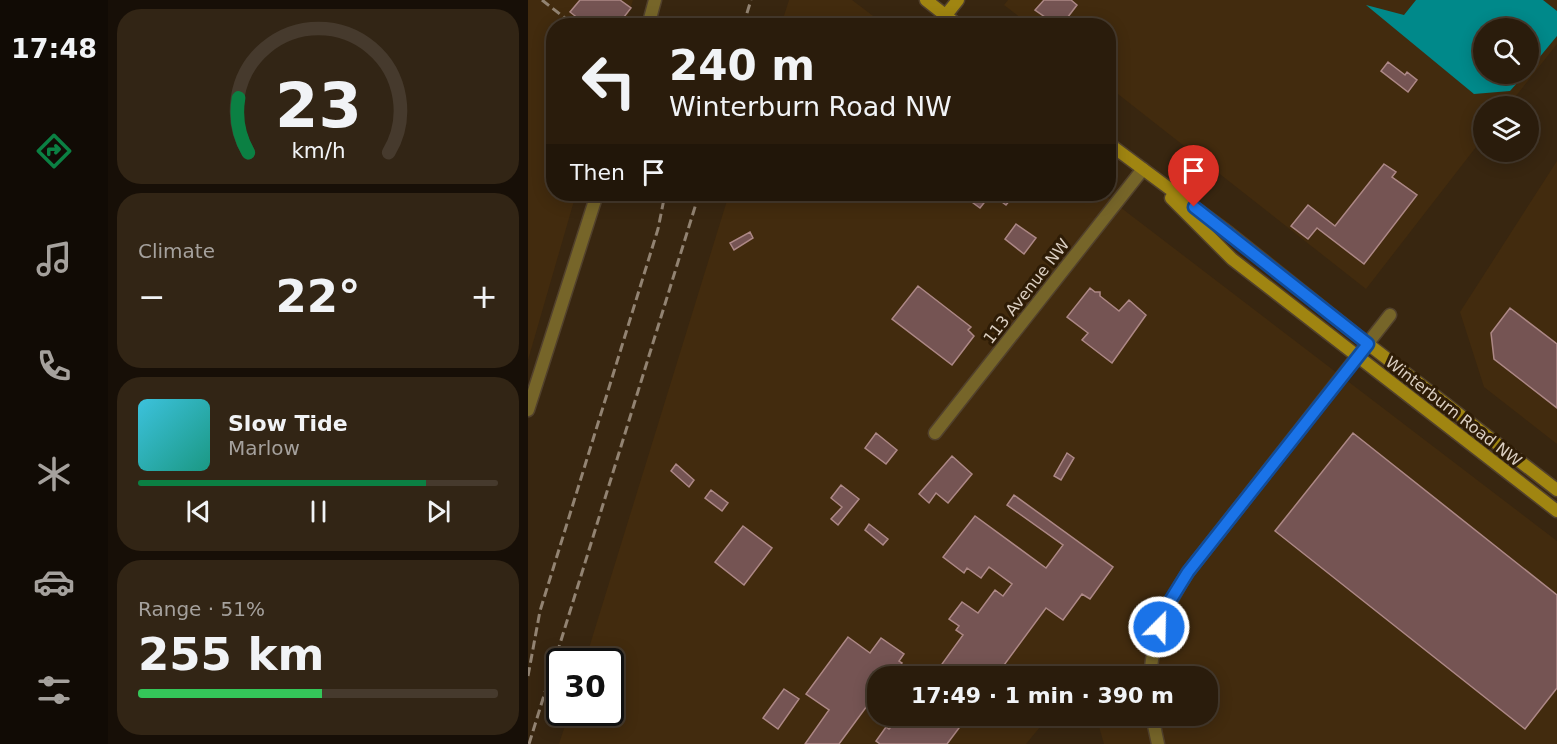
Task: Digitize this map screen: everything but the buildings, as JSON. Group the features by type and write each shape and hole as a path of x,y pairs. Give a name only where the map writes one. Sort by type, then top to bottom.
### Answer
{"main road":[{"path":"926,0 950,18"},
{"path":"946,15 958,0"},
{"name":"Winterburn Road NW","path":"1116,148 1229,233 1557,490"},
{"name":"Winterburn Road NW","path":"1143,169 1232,259 1557,511"}],"street":[{"path":"650,18 655,0"},
{"name":"113 Avenue NW","path":"935,433 1143,169"},
{"path":"528,410 595,201"},
{"path":"1151,666 1159,627 1170,601 1182,582 1390,315"},
{"path":"1154,726 1158,744"}],"shaded area":[{"path":"528,0 633,0 627,18 546,18 546,201 574,201 528,360"},
{"path":"789,0 852,0 876,18 783,18"},
{"path":"1008,0 1557,0 1557,44 1539,67 1539,18 1473,18 1473,84 1525,84 1516,96 1473,96 1473,151 1366,289 1116,93 1116,18 1021,18 1004,5"},
{"path":"1557,161 1557,444 1484,387 1460,312"},
{"path":"727,201 1112,201 1557,541 1557,744 1104,744 1099,726 1218,726 1218,666 867,666 867,726 1041,726 1026,744 559,744 565,726 624,726 624,648 589,648"}],"water":[{"path":"1416,0 1543,0 1557,11 1557,36 1539,58 1539,18 1473,18 1473,84 1516,84 1510,91 1474,94 1366,5 1404,15"}],"railway":[{"path":"542,0 565,18"},
{"path":"745,18 751,0"},
{"path":"528,676 540,611 658,229 664,201"},
{"path":"529,744 697,201"}],"route":[{"path":"1159,627 1170,601 1188,572 1368,344 1194,207"}]}
